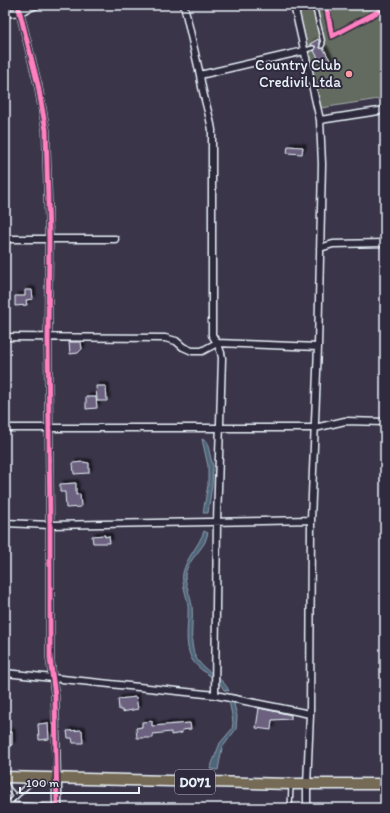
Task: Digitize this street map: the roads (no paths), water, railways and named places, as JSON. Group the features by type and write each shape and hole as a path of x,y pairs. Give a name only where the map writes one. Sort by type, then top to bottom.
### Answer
{"main road":[{"name":"D071","path":"5,778 291,784 385,784"}],"street":[{"path":"5,14 19,8 37,5"},
{"path":"184,5 200,75 201,90 212,130 213,232 211,325 212,335 221,351 222,358 217,521 215,695"},
{"path":"294,5 320,120 322,164 318,347 311,520 310,714 307,808"},
{"path":"19,8 38,85 46,130 49,238 49,621 50,658 55,696 57,807"},
{"path":"200,75 304,51"},
{"path":"320,120 385,110"},
{"path":"5,239 115,239"},
{"path":"320,248 333,244 385,243"},
{"path":"5,337 165,338 176,341 183,347 192,351 202,351 217,342 318,347"},
{"path":"5,428 315,428 345,421 385,422"},
{"path":"5,523 50,525 311,520"},
{"path":"5,673 215,695 310,714"}],"lane":[{"path":"314,5 323,43 322,46"},
{"path":"304,51 313,48"},
{"path":"5,778 8,788 16,797"},
{"path":"6,804 16,797 36,778"},
{"path":"290,808 291,784"},
{"path":"6,804 57,807"}],"water":[{"path":"202,439 207,442 213,467 208,513 203,513 208,485 208,466"},
{"path":"204,531 208,533 205,542 190,562 185,576 192,606 193,650 202,666 227,686 229,691 224,690 218,682 196,665 188,648 188,606 183,573 187,562"},
{"path":"233,700 237,716 236,729 222,748 218,770 210,769 220,743 232,729 233,723 229,701"}],"place":[{"name":"Country Club Credivil Ltda","path":"349,74"}]}
